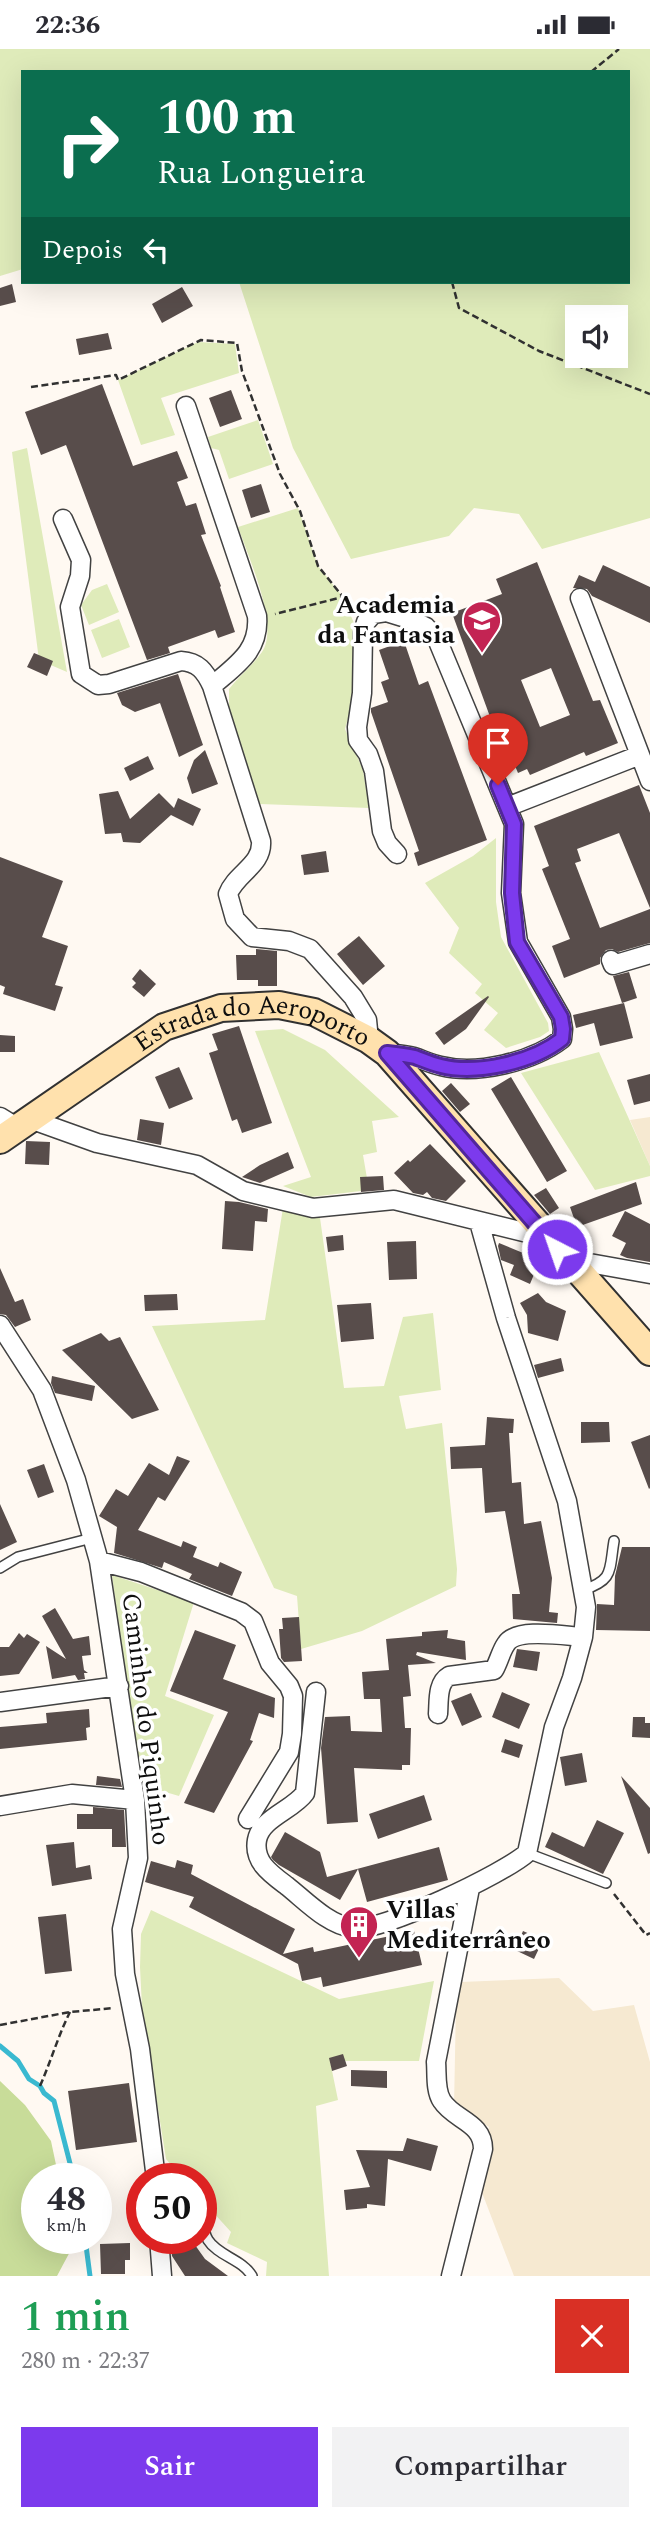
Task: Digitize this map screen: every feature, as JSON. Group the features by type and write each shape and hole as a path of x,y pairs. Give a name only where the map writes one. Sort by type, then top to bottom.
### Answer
{"main road":[{"name":"Estrada do Aeroporto","path":"12,1126 164,1027 221,1008 279,1005 313,1012 378,1047 650,1352"}],"street":[{"path":"186,406 257,623 255,641 249,651 212,686"},
{"path":"63,519 80,561 80,576 70,607 81,674 98,685 109,684 181,661 192,662 201,667 212,686 262,849 250,868 238,876 228,894 235,919 252,937 289,941 310,949 354,997 378,1047 441,1066 470,1070 497,1066 535,1054 551,1048 562,1039 561,1017 517,942 512,893 514,824 507,807 437,639 426,627 386,612 373,614 366,622 363,632 362,693 357,727 358,740 368,754 373,771 382,831 387,843 397,854"},
{"path":"580,598 650,781"},
{"path":"507,807 640,755"},
{"path":"611,960 612,965 650,954"},
{"path":"12,1126 197,1165 243,1191 313,1207 394,1200 548,1238"},
{"path":"317,1692 305,1793 298,1803 267,1823 257,1838 258,1857 267,1871 330,1920 356,1929 374,1927 471,1888 527,1853 554,1727 572,1678 583,1637 586,1607 567,1501 506,1318 479,1222"},
{"path":"567,1259 650,1274"},
{"name":"Caminho do Piquinho","path":"0,1325 41,1390 76,1480 99,1561 135,1800 138,1858 122,1929 125,1974 140,2049 154,2163"},
{"path":"99,1561 141,1572 241,1612 253,1621 270,1663 289,1686 293,1696 289,1752 248,1819"},
{"path":"438,1714 444,1679 494,1669 506,1642 512,1637 524,1634 583,1637"},
{"path":"0,1702 119,1686"},
{"path":"0,1806 72,1794 135,1800"},
{"path":"451,2276 483,2149 483,2139 477,2130 441,2101 436,2062 471,1888"},
{"path":"160,2254 162,2276"}],"lane":[{"path":"0,1568 18,1557 92,1538"},
{"path":"583,1590 606,1580 614,1541"},
{"path":"527,1853 606,1883"},
{"path":"217,2248 247,2266 252,2276"}],"path":[{"path":"593,70 619,49"},
{"path":"453,284 459,308 539,351 650,394"},
{"path":"31,387 116,375 118,380 201,340 237,342 242,371 280,474 300,511 318,566 343,597 268,615"},
{"path":"606,1883 646,1935 650,1933"},
{"path":"0,2025 70,2012 114,2008"},
{"path":"40,2086 52,2059 55,2040 70,2012"}],"shaded area":[{"path":"650,1117 650,1166 630,1120"},
{"path":"559,1978 593,2011 634,2005 650,2062 650,2276 514,2276 476,2177 489,2127 454,2107 456,2004 461,1982"}],"green space":[{"path":"0,49 650,49 650,518 542,549 519,514 474,508 449,536 351,559 293,448 240,284 630,284 630,70 21,70 21,270 0,276"},
{"path":"198,342 235,344 239,373 161,398 175,435 141,445 118,380"},
{"path":"258,420 273,464 229,479 219,450 211,448 208,437"},
{"path":"27,448 67,672 39,660 12,452"},
{"path":"298,508 318,566 343,597 356,628 357,685 345,729 363,770 369,808 260,804 229,711 229,689 262,652 267,640 265,609 238,527"},
{"path":"107,584 119,612 89,625 81,605 92,590"},
{"path":"119,619 130,647 102,658 91,630"},
{"path":"496,838 496,902 501,937 548,1023 549,1031 540,1037 506,1048 484,1030 498,1013 475,993 482,984 449,953 459,928 425,883 473,856"},
{"path":"283,1029 325,1050 399,1117 372,1121 377,1152 363,1155 369,1190 311,1197 283,1186 311,1177 255,1031"},
{"path":"599,1052 650,1166 650,1176 595,1190 521,1073"},
{"path":"283,1208 320,1218 344,1388 384,1386 403,1317 433,1313 441,1390 399,1396 406,1429 442,1423 457,1569 456,1586 362,1631 301,1649 297,1596 274,1588 152,1326 265,1320"},
{"path":"112,1575 194,1602 165,1696 214,1715 179,1796 138,1784"},
{"path":"151,1910 339,1999 434,1981 419,2061 330,2061 338,2100 316,2106 329,2276 266,2276 267,2262 227,2243 231,2232 217,2217 217,2163 169,2163 166,2159 142,2008 141,1934"},
{"path":"0,2081 25,2105 51,2141 56,2163 21,2163 21,2254 69,2254 57,2276 0,2276"}],"building":[{"path":"12,284 16,302 0,306 0,288"},
{"path":"182,287 193,306 162,323 152,304"},
{"path":"108,333 112,349 79,355 76,339"},
{"path":"102,384 133,466 177,451 188,478 177,482 186,506 196,503 206,534 201,535 235,632 218,638 215,630 168,647 170,653 147,660 66,445 41,455 25,412"},
{"path":"231,390 242,419 220,427 209,398"},
{"path":"261,484 270,512 251,518 242,490"},
{"path":"537,562 593,701 600,700 618,743 586,756 584,752 530,775 527,769 518,773 505,742 500,744 452,613 502,594 496,579","holes":["551,668 570,715 540,727 521,680"]},
{"path":"603,565 650,587 650,623 592,596 587,589 573,588 579,575 595,582"},
{"path":"404,641 419,685 428,681 487,840 418,866 414,853 419,851 371,712 371,708 388,702 381,682 389,679 379,650"},
{"path":"34,653 53,661 47,676 27,667"},
{"path":"178,674 203,745 179,757 160,703 135,712 122,705 117,693"},
{"path":"205,750 218,784 192,794 187,778 194,760"},
{"path":"148,756 154,769 130,781 124,768"},
{"path":"639,785 650,813 650,908 619,833 577,849 581,861 575,863 600,928 650,909 650,943 618,952 606,950 600,958 600,964 564,978 552,946 570,939 542,869 549,866 534,826"},
{"path":"118,791 130,819 159,793 174,808 178,798 201,809 193,826 171,815 140,843 123,842 121,833 105,834 99,794"},
{"path":"326,851 329,872 304,875 301,855"},
{"path":"0,857 63,881 42,937 68,946 55,985 63,987 55,1011 3,994 5,987 0,985"},
{"path":"359,936 385,966 363,985 337,954"},
{"path":"256,949 277,951 277,986 258,986 258,980 237,980 236,955 256,955"},
{"path":"140,969 156,984 144,997 132,987 136,983 132,979"},
{"path":"629,972 637,998 622,1003 613,976"},
{"path":"488,996 466,1029 444,1045 435,1033"},
{"path":"624,1003 633,1038 600,1046 594,1023 576,1028 573,1015"},
{"path":"239,1026 272,1123 242,1133 237,1119 232,1121 209,1053 218,1050 212,1034"},
{"path":"0,1035 15,1036 15,1052 0,1052"},
{"path":"179,1067 193,1099 169,1109 155,1077"},
{"path":"650,1074 650,1101 634,1105 627,1080"},
{"path":"511,1077 567,1171 547,1182 491,1089"},
{"path":"451,1083 470,1104 460,1112 442,1091"},
{"path":"140,1119 164,1123 161,1145 137,1140"},
{"path":"26,1141 50,1142 49,1165 25,1164"},
{"path":"430,1144 466,1181 446,1201 432,1198 427,1192 423,1195 413,1193 394,1173"},
{"path":"288,1152 294,1168 260,1183 242,1177 260,1165"},
{"path":"383,1176 384,1190 361,1192 360,1177"},
{"path":"636,1182 642,1204 577,1227 570,1207"},
{"path":"546,1188 559,1208 550,1214 534,1195"},
{"path":"225,1201 268,1209 267,1222 255,1221 253,1251 222,1249"},
{"path":"625,1211 650,1224 650,1262 620,1255 626,1243 612,1236"},
{"path":"343,1235 344,1250 328,1252 326,1237"},
{"path":"416,1241 417,1279 389,1280 387,1242"},
{"path":"499,1243 540,1260 530,1284 510,1275 514,1265 501,1260"},
{"path":"0,1268 15,1302 23,1299 31,1320 15,1327 6,1315 0,1314"},
{"path":"538,1293 546,1302 566,1311 558,1341 528,1333 527,1315 520,1303"},
{"path":"177,1294 178,1310 145,1311 144,1295"},
{"path":"371,1303 374,1339 341,1342 337,1305"},
{"path":"101,1333 109,1341 120,1337 159,1410 132,1419 62,1350"},
{"path":"561,1358 564,1371 538,1378 534,1365"},
{"path":"52,1376 95,1386 92,1401 55,1393 51,1383"},
{"path":"487,1417 514,1419 513,1433 509,1433 512,1483 521,1482 524,1524 541,1521 552,1578 549,1612 558,1613 557,1623 513,1619 512,1594 520,1594 505,1511 485,1513 482,1468 451,1469 450,1447 485,1445"},
{"path":"581,1422 609,1422 610,1442 581,1443"},
{"path":"650,1435 650,1488 649,1489 631,1442"},
{"path":"177,1456 190,1461 165,1501 158,1497 138,1530 181,1547 183,1541 197,1547 193,1557 218,1567 220,1562 242,1572 232,1596 189,1579 192,1574 164,1562 162,1568 114,1553 117,1527 99,1516 116,1489 128,1496 149,1463 169,1475"},
{"path":"44,1464 54,1492 38,1498 27,1470"},
{"path":"0,1504 17,1542 0,1550"},
{"path":"622,1547 650,1547 650,1631 596,1630 597,1604 614,1605 615,1576"},
{"path":"55,1608 73,1639 89,1636 91,1655 82,1656 84,1670 88,1673 84,1673 85,1679 78,1680 75,1675 52,1679 46,1646 66,1659 42,1616"},
{"path":"299,1617 302,1661 284,1662 281,1658 279,1629 283,1629 282,1618"},
{"path":"195,1630 236,1645 223,1679 275,1698 274,1718 259,1713 250,1740 253,1741 214,1813 184,1803 228,1712 170,1691"},
{"path":"448,1630 447,1638 465,1641 466,1660 417,1652 416,1655 436,1663 408,1665 411,1696 403,1697 405,1728 411,1728 410,1765 402,1765 402,1770 354,1768 358,1822 327,1824 321,1748 325,1717 350,1716 351,1731 382,1732 380,1699 364,1699 362,1672 389,1670 386,1639 422,1636 422,1632"},
{"path":"19,1633 24,1638 27,1634 40,1642 19,1674 0,1676 0,1647 9,1647"},
{"path":"517,1649 540,1652 537,1671 513,1667"},
{"path":"502,1692 530,1704 519,1729 492,1717"},
{"path":"471,1693 482,1717 462,1726 451,1701"},
{"path":"89,1709 90,1727 86,1728 87,1740 0,1749 0,1727 47,1723 46,1713"},
{"path":"633,1717 645,1717 645,1723 650,1723 650,1738 632,1737"},
{"path":"505,1739 523,1745 519,1758 501,1752"},
{"path":"582,1753 587,1782 565,1786 560,1757"},
{"path":"97,1776 120,1779 122,1787 96,1785"},
{"path":"621,1776 650,1808 648,1854"},
{"path":"424,1795 432,1820 378,1839 369,1814"},
{"path":"93,1807 124,1810 126,1847 112,1847 112,1829 77,1829 77,1814 93,1814"},
{"path":"597,1820 624,1833 603,1874 545,1847 552,1832 584,1847"},
{"path":"285,1832 320,1852 327,1877 439,1847 448,1880 367,1902 358,1869 340,1900 273,1860 271,1857"},
{"path":"74,1842 76,1868 90,1865 92,1879 52,1886 46,1845"},
{"path":"177,1860 193,1865 191,1874 295,1929 283,1954 313,1947 314,1952 414,1931 422,1965 323,1987 321,1977 302,1981 298,1964 189,1907 194,1897 145,1882 151,1861 175,1868"},
{"path":"66,1914 72,1971 45,1974 38,1917"},
{"path":"523,1931 543,1940 534,1959 515,1950"},
{"path":"343,2054 347,2066 332,2071 329,2058"},
{"path":"351,2070 387,2071 387,2088 351,2086"},
{"path":"129,2083 137,2142 76,2150 68,2091"},
{"path":"407,2138 438,2146 431,2171 388,2159 385,2206 367,2204 367,2208 346,2210 344,2190 370,2187 356,2150 403,2151"},
{"path":"126,2243 126,2254 130,2254 130,2260 125,2260 125,2274 101,2274 100,2254 112,2254 112,2244"},
{"path":"201,2254 228,2276 185,2276 172,2256"}],"waterway":[{"path":"0,2046 18,2061 29,2079 54,2101 70,2163"},
{"path":"87,2254 90,2276"}],"place":[{"name":"Academia da Fantasia","path":"482,654"},
{"name":"Villas Mediterrâneo","path":"359,1959"}],"route":[{"path":"498,785 514,824 512,893 517,942 561,1017 562,1039 551,1048 535,1054 497,1066 470,1070 387,1053 557,1249"}]}
